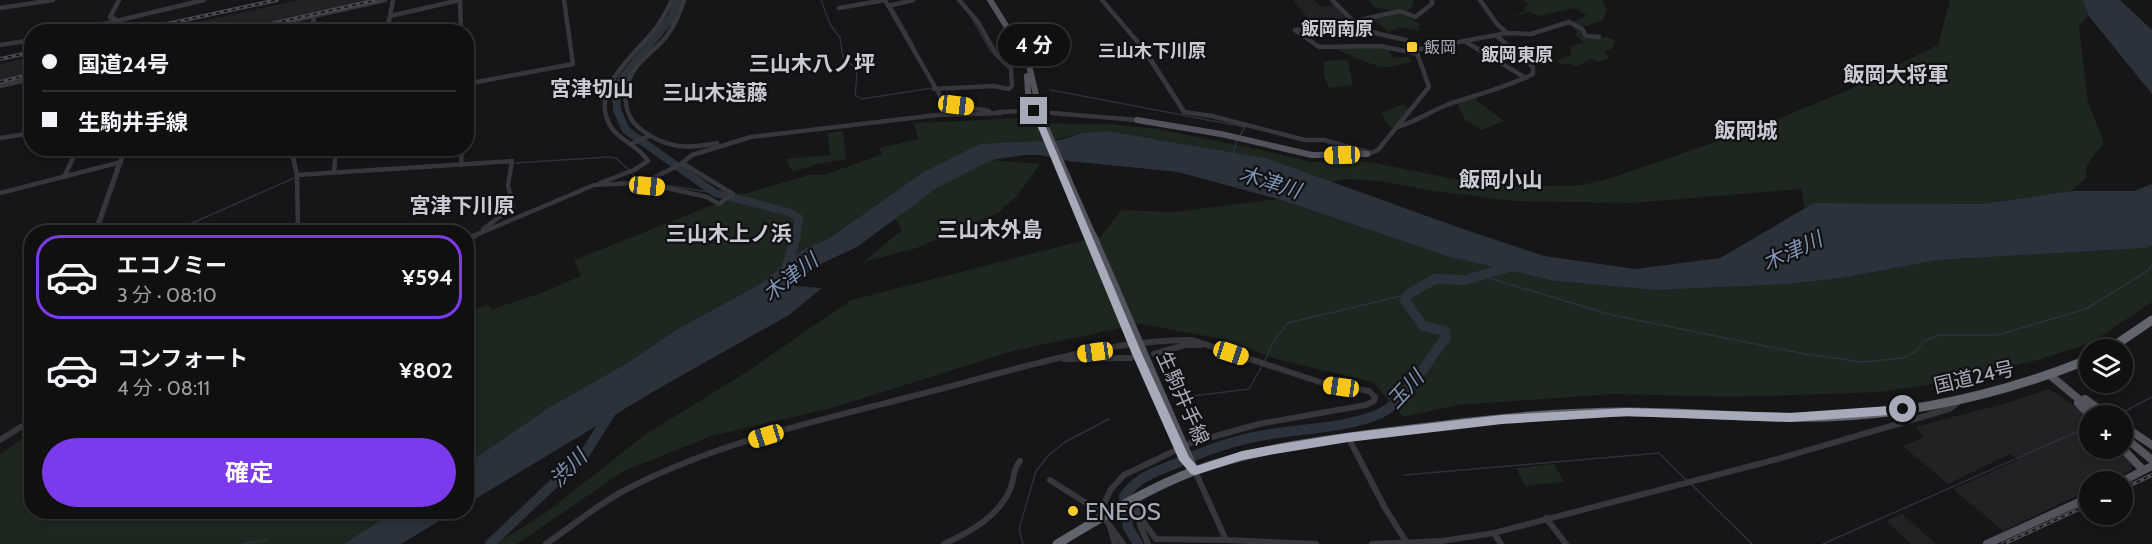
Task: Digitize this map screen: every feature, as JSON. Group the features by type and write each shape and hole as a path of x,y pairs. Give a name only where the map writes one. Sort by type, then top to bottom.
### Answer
{"highway":[{"path":"2126,339 2152,320"},
{"name":"国道24号","path":"1057,544 1195,471 1250,454 1348,437 1443,425 1601,413 1790,417 1879,412 1959,401 2004,391 2051,376 2079,364"}],"main road":[{"name":"生駒井手線","path":"990,0 1028,62 1038,114 1183,448 1185,460 1195,471"},
{"path":"1137,120 1212,132 1312,155 1369,153"},
{"path":"2051,376 2086,405"},
{"path":"2070,391 2081,405"},
{"path":"2070,391 2092,405"},
{"path":"2133,433 2152,446"},
{"path":"2133,446 2149,463"},
{"path":"2133,454 2149,463"},
{"path":"2133,474 2149,463"},
{"path":"1987,544 2079,502"}],"street":[{"path":"0,8 53,0"},
{"path":"119,0 110,18 122,19"},
{"path":"102,24 204,0"},
{"path":"279,24 385,0"},
{"path":"388,24 393,0"},
{"path":"390,16 460,0 460,24"},
{"path":"474,83 573,64 564,0"},
{"path":"474,236 631,171 648,161 633,144 614,131 607,119 607,94 621,66 654,33 672,0"},
{"path":"684,0 668,34 633,71 628,85 626,107 628,116 639,130 647,136 680,150 793,131 978,109"},
{"path":"839,8 885,0 934,88 947,102 1001,112 1137,120"},
{"path":"888,6 913,0"},
{"path":"934,88 993,86 1009,89 1012,86 1011,69 996,54 978,22 959,0"},
{"path":"1102,0 1143,47 1184,112 1212,116 1305,140 1324,140 1369,153 1380,149 1429,87 1429,81 1415,51 1406,40 1362,30 1351,22 1332,0"},
{"path":"1351,22 1400,11 1415,17 1432,4 1432,0"},
{"path":"1480,0 1497,24 1507,33"},
{"path":"314,24 315,16"},
{"path":"1362,30 1336,35 1305,29 1295,30 1319,48 1386,46 1415,51 1507,33 1531,34 1569,22 1582,29 1586,36 1599,37"},
{"path":"1397,127 1414,122 1453,102 1493,92 1534,73 1533,67 1497,36"},
{"path":"0,45 24,41"},
{"path":"1466,42 1526,78"},
{"path":"0,86 24,81"},
{"path":"937,115 1001,112"},
{"path":"0,138 24,134"},
{"path":"633,144 647,136"},
{"path":"647,186 655,177 692,155 730,142"},
{"path":"64,177 74,156"},
{"path":"98,225 123,156"},
{"path":"292,156 297,175 298,225"},
{"path":"334,172 335,156"},
{"path":"462,156 462,165"},
{"path":"297,175 512,161 508,185 513,207 480,233"},
{"path":"0,194 121,162"},
{"path":"594,185 632,183 690,192 707,197 719,204 733,194 682,163"},
{"path":"546,544 623,491 678,466 724,449 1056,358 1136,343 1184,339 1206,344 1329,385 1369,391 1375,399 1366,405 1259,424 1183,448 1124,475 1111,489 1105,519 1115,544"},
{"path":"1154,354 1185,345 1206,344"},
{"path":"1056,358 1131,358"},
{"path":"1372,544 1421,543 1494,533 1689,482 1949,409 1959,401"},
{"path":"0,440 24,425"},
{"path":"1348,437 1407,543"},
{"path":"944,544 980,526 1000,506 1010,488 1014,467 1020,461"},
{"path":"1195,471 1226,540"},
{"path":"1050,480 1105,519 1123,544"},
{"path":"1134,502 1148,544"},
{"path":"1139,516 1156,539 1316,544"},
{"path":"1546,518 1566,544"},
{"path":"1494,533 1501,544"}],"shaded area":[{"path":"299,0 379,0 269,24 188,24"},
{"path":"1293,0 1314,0 1321,7 1334,5 1357,29 1340,34 1323,33"},
{"path":"1369,0 1413,0 1413,6 1407,10 1411,14 1374,7"},
{"path":"1522,0 1602,0 1607,9 1603,20 1584,26 1573,22 1587,16 1575,8 1539,16 1530,12 1513,16 1526,10 1524,8 1529,4"},
{"path":"1950,0 2083,0 2088,15 2079,27 2088,102 2104,142 2087,165 2086,178 2071,191 1982,204 1814,203 1804,209 1802,189 1631,203 1515,201 1426,190 1380,181 1344,179 1332,182 1266,158 1107,131 1082,133 922,173 828,239 802,250 760,284 674,331 629,362 548,408 474,459 474,311 487,304 493,309 541,293 581,276 574,260 715,204 727,203 736,193 744,194 809,175 824,175 883,154 879,148 918,139 914,123 1022,118 1023,123 1108,124 1158,129 1312,162 1364,161 1474,183 1582,185 1611,178 1756,128 1846,91 1938,45"},
{"path":"1400,12 1420,24 1418,28 1421,31 1400,27 1389,32 1371,18"},
{"path":"1571,24 1591,38 1607,37 1617,41 1613,44 1614,47 1604,52 1610,58 1599,62 1591,59 1576,67 1569,63 1562,65 1556,61 1571,55 1570,47 1584,42 1575,35 1577,32"},
{"path":"1385,47 1395,50 1388,51 1394,58 1407,57 1412,62 1384,67 1336,48"},
{"path":"24,59 24,80 0,85 0,64"},
{"path":"1348,60 1353,85 1329,88 1324,76 1324,61"},
{"path":"1476,98 1504,121 1482,130 1465,120 1457,103"},
{"path":"1403,104 1409,109 1394,128 1389,126 1381,113"},
{"path":"843,131 846,159 817,164 793,172 786,159 830,155 828,133"},
{"path":"992,160 1040,164 1017,196 998,213 914,249 863,262 902,230 895,218 937,188"},
{"path":"1278,199 1450,257 1554,281 1656,290 1789,284 1842,278 1938,260 2146,248 2152,245 2152,302 2097,339 2079,339 2079,347 2034,361 1946,382 1879,392 1800,395 1728,397 1614,394 1458,405 1403,417 1373,382 1279,360 1222,339 1140,324 1013,351 832,408 711,436 624,471 517,544 496,544 544,514 646,434 745,373 851,300 1101,236 1121,210 1173,212"},
{"path":"2049,389 2079,410 2079,459 2127,459 2131,463 2132,470 2079,471 2079,495 2003,531 1953,489 2018,460 2010,454 1948,484 1903,446 1924,437 1915,427 2010,402"},
{"path":"24,438 24,519 382,519 344,544 0,544 0,454"},
{"path":"1554,464 1564,482 1525,486 1516,468"},
{"path":"1902,514 1936,544 1911,544 1886,521"}],"water":[{"path":"2083,0 2120,0 2152,30 2152,94 2088,15"},
{"name":"木津川","path":"1107,131 1266,158 1544,256 1635,269 1720,258 1814,203 1982,204 2071,191 2134,191 2152,184 2152,245 2146,248 1938,260 1842,278 1789,284 1656,290 1554,281 1450,257 1278,199 1178,172 1068,161 1041,155 1023,155 992,160 937,188 857,247 814,267 794,286 822,288 789,315 656,390 474,500 474,459 548,408 629,362 674,331 760,284 802,250 828,239 922,173 980,144 1060,140 1082,133"},
{"path":"382,519 442,519 401,544 344,544"}],"waterway":[{"path":"678,0 671,18 623,77 616,93 617,110 626,130 715,193 789,212 799,218 796,237"},
{"path":"821,0 830,24 840,38 843,57 854,67 857,75 855,95 861,99 933,88"},
{"path":"892,7 913,44"},
{"path":"972,18 990,50 1009,69"},
{"path":"1147,51 1185,110"},
{"path":"1051,90 1245,127 1239,137"},
{"path":"1233,153 1237,141"},
{"path":"100,225 124,156"},
{"path":"515,163 609,157 616,158 628,169"},
{"path":"631,173 639,180 648,182"},
{"path":"188,225 294,178"},
{"path":"652,183 715,193"},
{"name":"木津川","path":"785,272 796,236"},
{"path":"1482,276 1612,315 1805,354 1862,362 1903,358 1915,352 1924,341 1940,335 1997,335 2086,309 2149,270 2152,264"},
{"name":"玉川","path":"1138,544 1128,527 1124,496 1142,479 1197,454 1239,441 1275,433 1338,425 1381,413 1408,389 1446,337 1445,331 1423,326 1405,300 1409,294 1435,279 1466,280 1512,266"},
{"path":"1264,362 1275,339 1288,323 1409,294"},
{"path":"1184,397 1249,389 1262,366"},
{"path":"2133,407 2152,397"},
{"name":"渋川","path":"490,544 584,455 613,409"},
{"path":"1023,544 1019,529 1036,471 1049,455 1065,442 1109,419"},
{"path":"1823,544 2079,431"},
{"path":"1404,475 1659,453 1687,481"},
{"path":"1691,484 1752,544"},
{"path":"242,544 266,540"}],"railway":[{"path":"167,24 277,0"},
{"path":"270,24 377,0"},
{"path":"0,59 24,54"},
{"path":"0,82 24,76"},
{"path":"2133,484 2152,475"},
{"path":"2003,544 2079,509"}],"place":[{"name":"飯岡","path":"1412,47"},
{"name":"ENEOS","path":"1073,511"}],"district":[{"name":"飯岡南原","path":"1337,29"},
{"name":"三山木下川原","path":"1152,51"},
{"name":"飯岡東原","path":"1517,55"},
{"name":"三山木八ノ坪","path":"812,63"},
{"name":"飯岡大将軍","path":"1896,74"},
{"name":"宮津切山","path":"592,88"},
{"name":"三山木遠藤","path":"715,92"},
{"name":"飯岡城","path":"1746,130"},
{"name":"飯岡小山","path":"1501,179"},
{"name":"宮津下川原","path":"462,205"},
{"name":"三山木外島","path":"990,229"},
{"name":"三山木上ノ浜","path":"729,233"}],"route":[{"path":"1034,111 1137,354 1185,460 1195,471 1242,455 1269,450 1348,437 1502,419 1627,412 1790,417 1903,409"}]}
